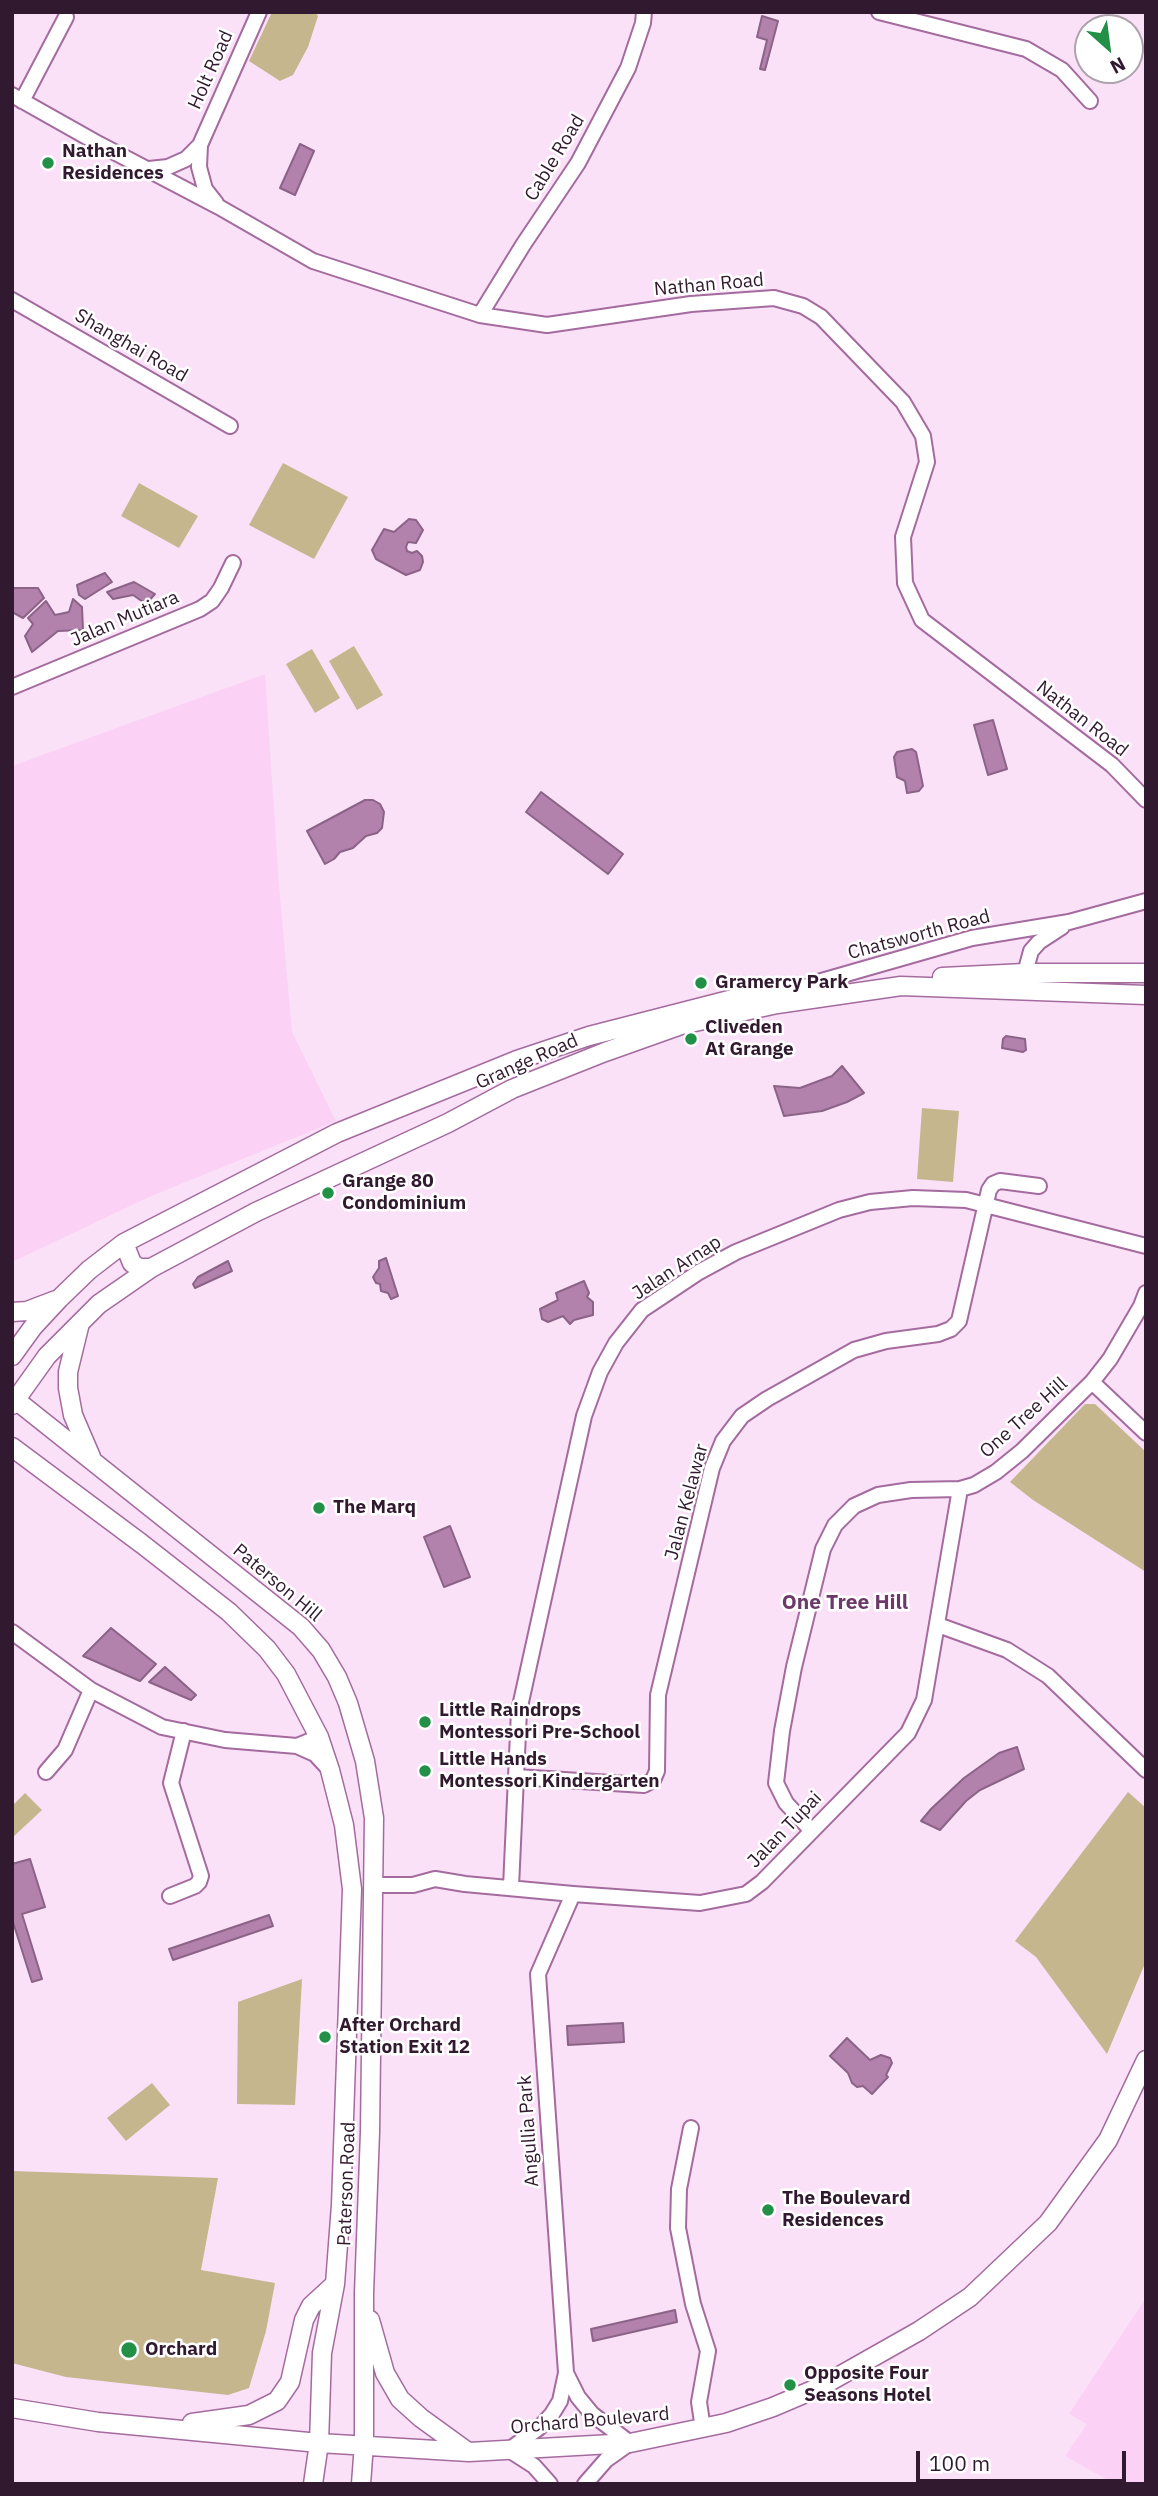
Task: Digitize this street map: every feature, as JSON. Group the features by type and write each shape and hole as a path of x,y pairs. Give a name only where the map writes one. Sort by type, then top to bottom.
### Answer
{"main road":[{"name":"Grange Road","path":"12,1356 33,1327 59,1299 89,1270 124,1243 337,1133 517,1060 589,1036 724,1001 800,988 1025,969 1146,973"},
{"name":"Grange Road","path":"13,1401 47,1356 99,1304 151,1268 256,1212 512,1089 605,1052 681,1025 777,1004 901,986 1146,995"},
{"path":"457,1083 476,1087 479,1092 478,1104 468,1112"},
{"path":"124,1243 132,1264 139,1268 151,1268"},
{"path":"12,1312 27,1311 59,1299"},
{"path":"80,1323 68,1372 68,1388 73,1415 91,1459"},
{"name":"Paterson Hill","path":"13,1401 91,1459 292,1620 321,1650 348,1703 365,1761 374,1818 375,1885"},
{"path":"12,1447 229,1612 267,1649 286,1674 319,1737 330,1770"},
{"name":"Paterson Road","path":"313,2484 319,2443 322,2353 335,2284 344,2143 352,1889 345,1825 330,1770"},
{"name":"Paterson Road","path":"361,2484 375,1885"},
{"name":"Orchard Boulevard","path":"12,2408 98,2423 319,2443 469,2452 630,2443 703,2429 773,2407 820,2387 919,2331 970,2297 1048,2223 1108,2140 1146,2060"},
{"path":"157,2427 249,2415 277,2401 290,2382 311,2306 335,2284"},
{"path":"364,2293 385,2373 400,2399 421,2418 469,2452"}],"street":[{"name":"Holt Road","path":"219,207 205,189 199,167 200,145 259,12"},
{"name":"Cable Road","path":"480,315 578,163 628,68 644,12"},
{"path":"880,12 1027,49 1062,70 1090,101"},
{"path":"17,98 66,17"},
{"name":"Nathan Road","path":"17,98 313,261 480,315 547,325 691,304 774,298 803,306 821,317 903,401 923,436 927,463 903,537 905,583 922,620 1112,765 1146,800"},
{"path":"148,169 168,167 186,159 200,145"},
{"name":"Shanghai Road","path":"12,300 230,426"},
{"name":"Jalan Mutiara","path":"12,687 206,605 221,588 233,564"},
{"name":"Chatsworth Road","path":"800,988 972,938 1069,922 1146,901"},
{"name":"Chatsworth Road","path":"1025,969 1031,951 1039,942 1069,922"},
{"name":"Chatsworth Road","path":"1007,933 1021,941 1025,969"},
{"path":"985,1205 989,1190 993,1184 1000,1181 1039,1186"},
{"name":"Jalan Arnap","path":"511,1887 519,1711 584,1416 600,1372 616,1343 642,1310 699,1272 736,1252 839,1210 870,1202 913,1198 966,1200 1146,1246"},
{"name":"Jalan Kelawar","path":"516,1777 644,1785 653,1780 657,1771 658,1695 712,1468 723,1441 742,1416 854,1350 886,1341 938,1334 951,1329 959,1321 985,1205"},
{"name":"One Tree Hill","path":"811,1830 786,1803 776,1783 792,1680 824,1549 835,1525 854,1506 878,1495 911,1490 960,1489 996,1472 1022,1451 1092,1382 1110,1359 1146,1293"},
{"path":"1092,1382 1146,1433"},
{"name":"Jalan Tupai","path":"375,1885 413,1885 435,1879 573,1894 700,1903 746,1894 762,1882 908,1733 924,1700 960,1489"},
{"path":"938,1625 1007,1650 1048,1676 1146,1770"},
{"path":"12,1632 91,1690 162,1727 225,1740 297,1746 315,1754 330,1770"},
{"path":"46,1772 65,1750 91,1690"},
{"path":"170,1896 195,1886 201,1876 171,1783 184,1731"},
{"path":"297,1746 319,1737"},
{"name":"Angullia Park","path":"509,2450 540,2427 552,2414 560,2401 566,2374 538,1974 573,1894"},
{"path":"691,2128 679,2189 678,2228 693,2304 708,2351 699,2402 703,2429"},
{"name":"Angullia Park","path":"566,2374 578,2397 592,2414 630,2443"},
{"path":"585,2484 606,2460 630,2443"},
{"path":"509,2450 534,2466 550,2484"}],"shaded area":[{"path":"272,12 315,12 318,16 308,47 293,75 280,81 249,61"},
{"path":"762,16 778,21 765,70 760,69 767,40 757,37"},
{"path":"300,144 314,151 295,195 280,188"},
{"path":"283,463 348,497 314,559 249,525"},
{"path":"139,483 198,516 179,548 121,516"},
{"path":"409,519 416,520 423,530 416,543 408,542 407,551 417,551 423,562 420,570 406,575 376,559 372,550 384,529 394,532"},
{"path":"105,573 112,582 85,599 79,595 77,585"},
{"path":"134,582 155,594 146,604 133,595 113,599 107,592"},
{"path":"12,588 38,588 44,598 23,618 12,612"},
{"path":"73,599 82,607 83,630 58,631 32,652 25,636 33,624 28,618 46,601 55,615 69,612"},
{"path":"354,646 383,695 357,710 329,661"},
{"path":"312,649 340,698 315,713 286,664"},
{"path":"265,674 292,1032 336,1121 149,1197 12,1262 12,766"},
{"path":"993,720 1007,769 988,775 974,725"},
{"path":"912,749 916,752 923,786 919,791 907,793 905,781 897,777 894,757 897,752"},
{"path":"541,792 623,854 608,874 526,812"},
{"path":"365,800 380,804 384,812 382,828 377,833 366,836 353,848 340,852 325,864 307,831"},
{"path":"1006,1036 1025,1039 1026,1050 1023,1052 1002,1048"},
{"path":"842,1066 864,1093 822,1111 784,1116 774,1086 800,1088 832,1076"},
{"path":"922,1108 959,1111 953,1182 917,1179"},
{"path":"386,1258 398,1296 391,1299 388,1293 381,1291 380,1284 376,1283 373,1277 379,1268 379,1261"},
{"path":"228,1261 232,1271 195,1288 193,1284 198,1277"},
{"path":"584,1281 589,1293 587,1297 593,1302 593,1315 574,1320 570,1324 563,1316 548,1322 542,1319 540,1309 558,1300 556,1293"},
{"path":"1085,1404 1095,1404 1146,1452 1146,1572 1033,1500 1010,1482"},
{"path":"450,1526 470,1577 444,1587 424,1537"},
{"path":"111,1628 156,1664 140,1681 83,1656"},
{"path":"165,1667 196,1695 191,1700 149,1682"},
{"path":"1017,1747 1024,1769 980,1790 966,1801 940,1830 921,1821 964,1778 999,1753"},
{"path":"1128,1792 1146,1808 1146,1961 1107,2054 1036,1957 1015,1941"},
{"path":"25,1793 42,1810 12,1838 12,1806"},
{"path":"30,1859 45,1907 22,1914 42,1979 32,1982 12,1919 12,1864"},
{"path":"269,1915 273,1926 173,1960 169,1949"},
{"path":"302,1979 295,2105 237,2104 238,2002"},
{"path":"623,2023 624,2042 568,2045 567,2026"},
{"path":"847,2038 870,2060 881,2055 890,2058 892,2063 886,2075 888,2077 872,2094 863,2086 857,2087 852,2083 848,2073 830,2056"},
{"path":"152,2083 170,2105 126,2141 107,2118"},
{"path":"12,2171 218,2178 201,2270 275,2283 266,2331 249,2388 228,2395 66,2377 12,2363"},
{"path":"1146,2298 1146,2484 1115,2484 1065,2456 1087,2424 1069,2414"},
{"path":"675,2310 677,2322 593,2341 591,2329"}],"place":[{"name":"Nathan Residences","path":"48,163"},
{"name":"Gramercy Park","path":"701,983"},
{"name":"Cliveden At Grange","path":"691,1039"},
{"name":"Grange 80 Condominium","path":"328,1193"},
{"name":"The Marq","path":"319,1508"},
{"name":"Little Raindrops Montessori Pre-School","path":"425,1722"},
{"name":"Little Hands Montessori Kindergarten","path":"425,1771"},
{"name":"After Orchard Station Exit 12","path":"325,2037"},
{"name":"The Boulevard Residences","path":"768,2210"},
{"name":"Orchard","path":"129,2350"},
{"name":"Opposite Four Seasons Hotel","path":"790,2385"}],"district":[{"name":"One Tree Hill","path":"845,1603"}]}
